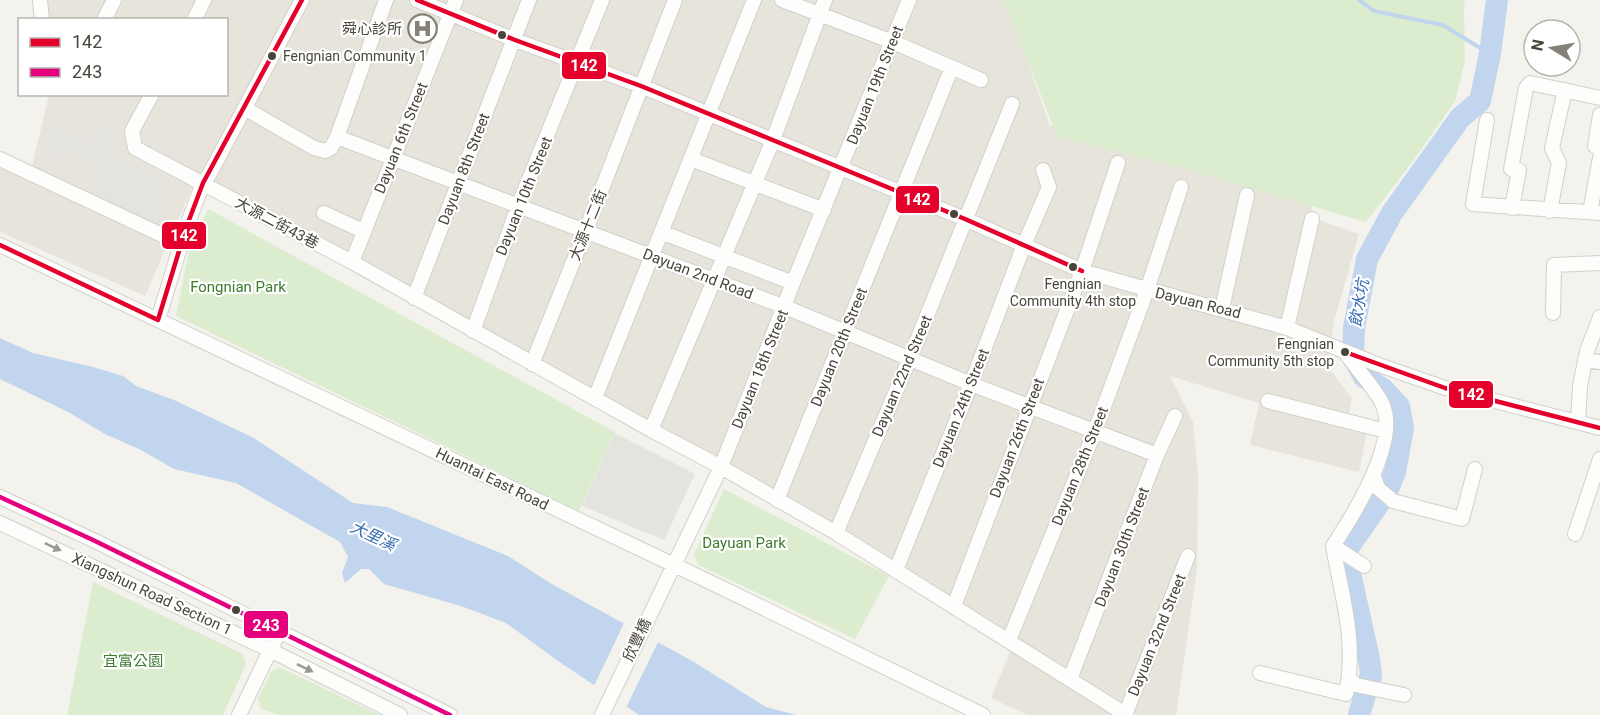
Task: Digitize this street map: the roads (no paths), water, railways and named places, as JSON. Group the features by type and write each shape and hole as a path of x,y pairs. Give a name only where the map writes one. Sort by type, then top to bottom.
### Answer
{"street":[{"path":"40,0 42,18"},
{"path":"105,18 114,0"},
{"path":"195,18 204,0"},
{"path":"158,320 181,244 203,183 246,109 302,0"},
{"path":"246,109 314,148 325,151 330,148 337,136 386,0"},
{"name":"Dayuan Road","path":"417,0 453,7 515,40 709,113 965,219 1082,271 1287,327 1345,352 1445,388 1600,429"},
{"name":"Dayuan 8th Street","path":"414,298 529,0"},
{"name":"Dayuan 10th Street","path":"473,331 519,204 602,0"},
{"name":"大源十二街","path":"532,364 675,0"},
{"path":"595,398 754,0"},
{"path":"782,0 893,42 981,80"},
{"path":"651,430 773,140 825,0"},
{"name":"Dayuan 19th Street","path":"840,169 909,0"},
{"name":"Dayuan 6th Street","path":"352,262 453,7"},
{"name":"Dayuan 20th Street","path":"777,500 952,67"},
{"path":"1512,208 1519,170 1511,169 1526,88 1530,83 1600,98"},
{"path":"1550,211 1559,163 1552,148 1565,90"},
{"name":"大源二街43巷","path":"151,96 132,131 135,148 352,262 651,430 721,466 836,533 1125,715"},
{"name":"Dayuan 22nd Street","path":"836,533 910,358 1012,104"},
{"path":"1600,115 1595,146 1600,149"},
{"path":"1487,120 1473,204 1595,213 1600,158"},
{"name":"Dayuan 2nd Road","path":"337,136 519,204 714,281 785,306 971,384 1157,456"},
{"path":"0,159 181,244"},
{"path":"691,159 824,210"},
{"name":"Dayuan 26th Street","path":"954,606 1082,271 1118,163"},
{"name":"Dayuan 18th Street","path":"672,566 721,466 840,169"},
{"name":"Dayuan 24th Street","path":"896,570 971,384 1024,244 1049,187 1043,170"},
{"name":"Dayuan 28th Street","path":"1009,640 1095,431 1147,290 1181,187"},
{"path":"1222,309 1247,195"},
{"path":"324,213 363,231"},
{"path":"1287,327 1312,219"},
{"path":"661,232 793,283"},
{"name":"Huantai East Road","path":"0,245 984,715"},
{"path":"1553,313 1554,265 1600,264"},
{"path":"1578,422 1580,386 1585,360 1600,317"},
{"path":"1345,352 1382,402 1386,431 1376,482 1351,519 1337,549 1347,615 1351,686"},
{"path":"1585,360 1600,362"},
{"path":"1268,401 1386,431"},
{"name":"Dayuan 30th Street","path":"1070,679 1157,456 1175,416"},
{"path":"1575,534 1600,459"},
{"path":"1376,482 1393,501 1462,519 1474,469"},
{"name":"Xiangshun Road Section 1","path":"0,497 280,630 450,715"},
{"name":"Xiangshun Road Section 1","path":"0,523 270,650 400,715"},
{"path":"1337,549 1364,566"},
{"name":"Dayuan 32nd Street","path":"1125,715 1188,556"},
{"name":"欣豐橋","path":"602,715 672,566"},
{"path":"239,715 280,630"},
{"path":"1260,673 1377,689 1404,695"}],"water":[{"name":"大里溪","path":"0,338 33,353 123,376 136,386 174,400 252,437 353,503 387,507 508,556 550,583 694,662 766,707 796,715 639,715 506,623 461,606 384,584 369,569 361,569 345,583 342,573 348,557 340,542 236,483 174,469 141,450 105,434 68,412 0,379"}],"waterway":[{"path":"1359,0 1374,11 1443,25 1490,54"},
{"name":"飲水坑","path":"1359,715 1371,675 1346,555 1348,548 1387,492 1395,472 1403,428 1399,406 1383,389 1364,377 1353,357 1354,328 1367,259 1392,213 1460,118 1480,101 1490,54 1497,0"}],"place":[{"name":"舜心診所","path":"423,29"},
{"name":"Fengnian Community 1","path":"272,56"},
{"name":"Fengnian Community 4th stop","path":"1073,267"},
{"name":"Fengnian Community 5th stop","path":"1345,352"}],"park label":[{"name":"Fongnian Park","path":"238,287"},
{"name":"Dayuan Park","path":"744,543"},
{"name":"宜富公園","path":"133,661"}]}
